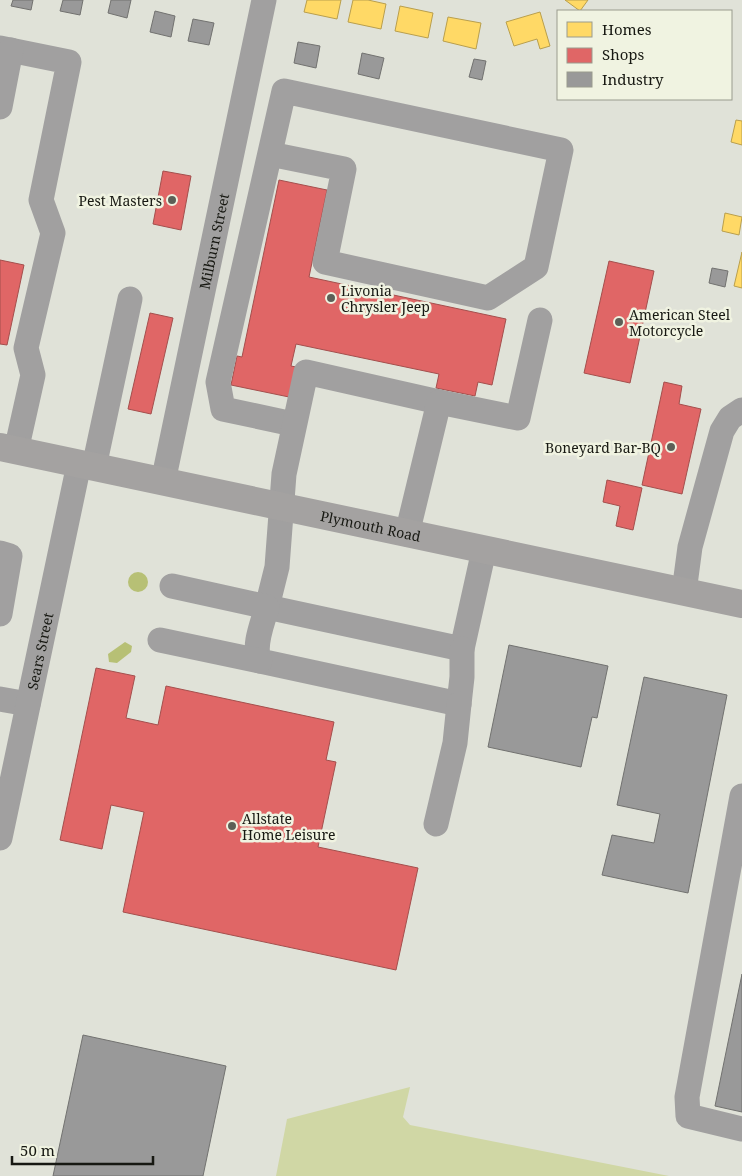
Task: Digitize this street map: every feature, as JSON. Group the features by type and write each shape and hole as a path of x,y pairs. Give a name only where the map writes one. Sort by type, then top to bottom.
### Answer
{"main road":[{"name":"Plymouth Road","path":"8,449 742,604"}],"street":[{"name":"Milburn Street","path":"163,482 264,0"},
{"path":"0,106 5,49 69,62 41,200 53,232 26,348 33,375 8,449"},
{"path":"270,154 344,169 326,262 488,298 536,267 561,150 284,90 218,382 223,408 293,424"},
{"path":"210,260 244,267"},
{"name":"Sears Street","path":"0,838 28,704 130,299"},
{"path":"260,661 256,655 257,645 277,567 284,474 293,424 306,372 518,418 540,320"},
{"path":"407,534 438,402"},
{"path":"684,592 690,547 722,431 730,418 742,410"},
{"path":"436,824 455,743 462,676 462,649 484,550"},
{"path":"0,553 10,556 0,614"},
{"path":"172,586 462,649"},
{"path":"160,640 459,704"},
{"path":"0,699 28,704"},
{"path":"742,796 687,1097 688,1116 742,1128"}],"shaded area":[{"path":"138,572 145,575 148,582 145,589 138,592 131,589 128,582 131,575"},
{"path":"125,642 132,646 131,652 117,663 109,662 108,654"},
{"path":"410,1087 403,1117 410,1125 669,1176 276,1176 287,1119"}],"building: Homes":[{"path":"307,0 341,0 337,19 304,12"},
{"path":"353,0 368,0 386,4 381,29 348,22"},
{"path":"565,0 588,0 581,10"},
{"path":"400,6 433,13 428,38 395,31"},
{"path":"540,12 550,46 540,49 537,39 514,46 506,22"},
{"path":"448,17 481,23 476,49 443,41"},
{"path":"736,120 742,121 742,145 731,142"},
{"path":"725,213 742,217 739,235 722,231"},
{"path":"742,252 742,288 734,286"}],"building: Shops":[{"name":"Pest Masters","path":"163,171 191,176 181,230 153,224"},
{"name":"Livonia Chrysler Jeep","path":"279,180 327,190 309,277 506,319 492,385 478,382 475,396 436,388 439,374 296,344 291,366 296,367 289,397 231,385 237,356 242,357"},
{"path":"0,260 24,265 7,345 0,344"},
{"name":"American Steel Motorcycle","path":"609,261 654,271 630,383 584,373"},
{"path":"150,313 173,318 151,414 128,409"},
{"name":"Boneyard Bar-BQ","path":"664,382 682,386 679,404 701,409 682,494 642,485"},
{"path":"607,480 642,488 633,530 616,526 620,506 603,502"},
{"name":"Allstate Home Leisure","path":"96,668 135,676 126,718 158,725 166,686 334,722 326,760 336,762 318,847 418,868 396,970 123,912 144,812 111,805 102,849 60,840"}],"building: Industry":[{"path":"13,0 33,0 31,10 11,6"},
{"path":"63,0 83,0 80,15 60,11"},
{"path":"111,0 131,0 127,18 108,13"},
{"path":"155,11 175,16 171,37 150,32"},
{"path":"193,19 214,23 209,45 188,41"},
{"path":"298,42 320,46 316,68 294,63"},
{"path":"362,53 384,58 379,79 358,74"},
{"path":"474,59 486,61 482,80 469,77"},
{"path":"712,268 728,271 725,287 709,283"},
{"path":"509,645 608,666 597,718 592,717 581,767 488,747"},
{"path":"644,677 727,695 688,893 602,875 612,835 654,843 660,814 617,805"},
{"path":"742,974 742,1112 715,1106"},
{"path":"83,1035 226,1066 203,1176 53,1176"}],"place":[{"name":"Pest Masters","path":"172,200"},
{"name":"Livonia Chrysler Jeep","path":"331,298"},
{"name":"American Steel Motorcycle","path":"619,322"},
{"name":"Boneyard Bar-BQ","path":"671,447"},
{"name":"Allstate Home Leisure","path":"232,826"}]}
